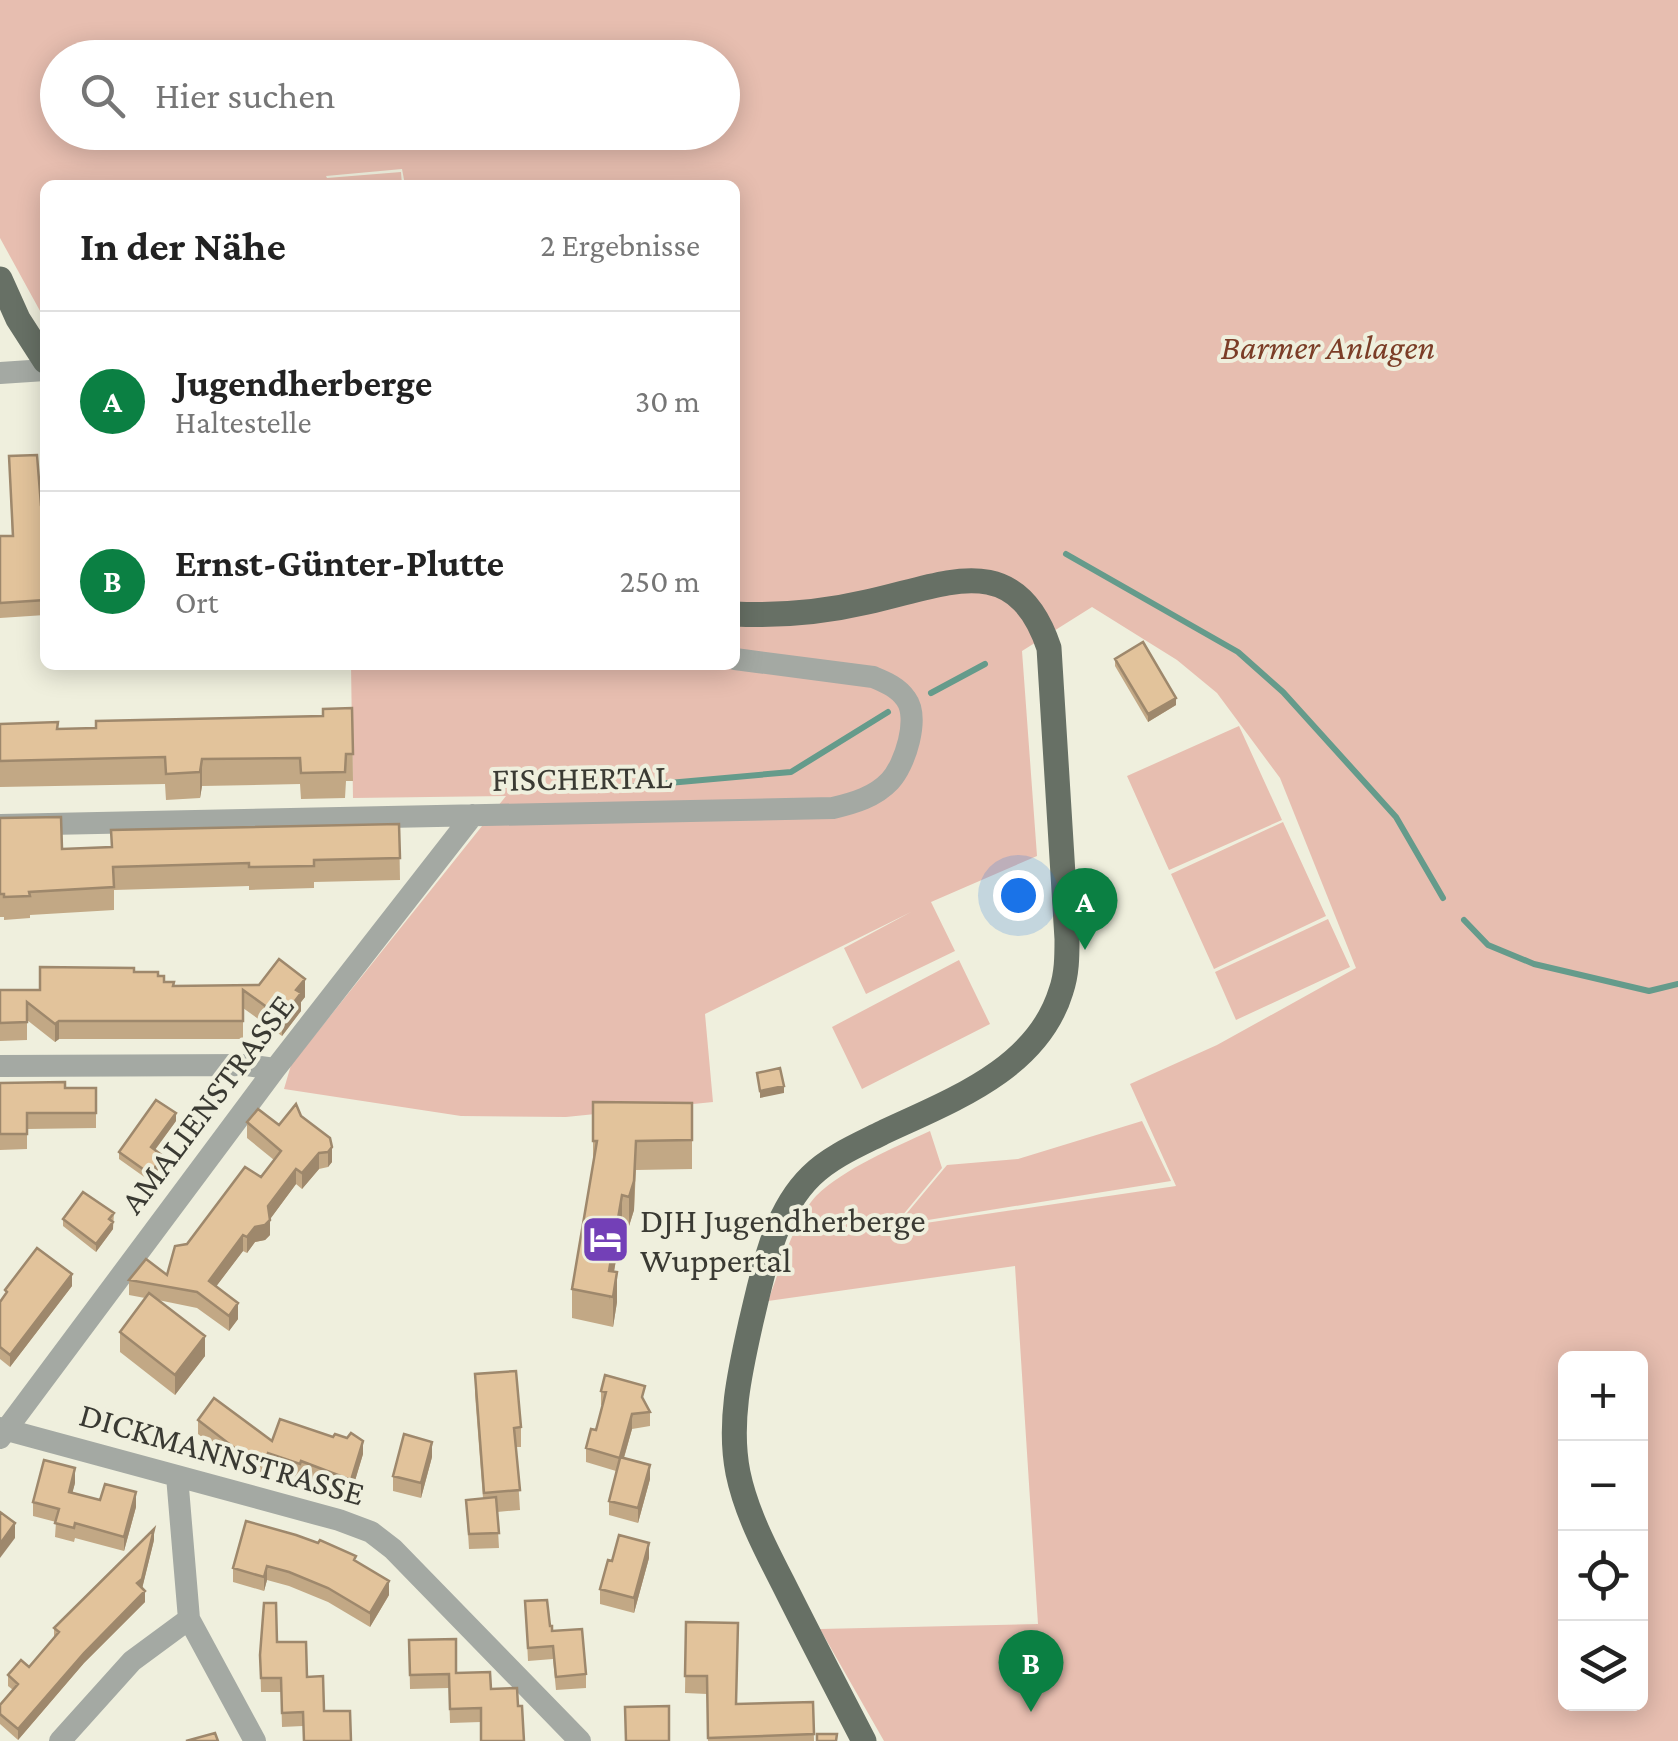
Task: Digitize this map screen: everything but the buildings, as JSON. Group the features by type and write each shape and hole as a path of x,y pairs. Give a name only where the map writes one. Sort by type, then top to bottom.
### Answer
{"main road":[{"path":"0,280 18,319 40,352"},
{"path":"740,614 822,611 934,585 981,580 1000,585 1022,599 1041,624 1049,648 1068,939 1066,967 1056,1004 1038,1037 992,1077 839,1156 802,1186 780,1222 764,1267 739,1384 734,1440 748,1506 780,1578 864,1741"}],"street":[{"path":"0,373 40,370"},
{"name":"FISCHERTAL","path":"0,825 834,808 860,802 890,782 908,748 911,712 906,699 888,682 740,660"},
{"name":"AMALIENSTRASSE","path":"2,1432 275,1069 473,816"},
{"path":"0,1066 248,1064 275,1069"},
{"name":"DICKMANNSTRASSE","path":"2,1432 177,1476 371,1532 393,1549 580,1741"},
{"path":"177,1476 189,1619 256,1741"},
{"path":"60,1741 132,1660 189,1619"}],"green space":[{"name":"Barmer Anlagen","path":"0,0 1678,0 1678,1741 884,1741 820,1629 1038,1624 1015,1266 768,1301 794,1231 808,1206 828,1186 855,1168 930,1131 942,1168 892,1228 1176,1186 1130,1084 1217,1045 1356,968 1280,778 1217,693 1177,660 1092,607 1022,651 1037,856 931,902 955,951 866,994 844,948 911,912 705,1014 713,1102 566,1117 461,1116 284,1089 291,1065 506,796 353,798 351,670 740,670 740,180 404,180 402,169 326,176 401,172 402,180 40,180 40,311 0,238"},
{"path":"1239,726 1282,820 1169,870 1127,776"},
{"path":"1283,822 1326,916 1214,969 1171,874"},
{"path":"1328,919 1350,967 1236,1020 1215,972"},
{"path":"959,960 990,1024 862,1089 832,1027"},
{"path":"1142,1121 1171,1181 897,1225 947,1165 1018,1159"}],"waterway":[{"path":"1066,554 1238,652 1283,692 1396,817 1443,898"},
{"path":"931,693 985,664"},
{"path":"635,786 791,772 888,712"},
{"path":"1464,920 1488,945 1534,964 1649,991 1678,984"}],"place":[{"name":"Jugendherberge","path":"1085,950"},
{"name":"DJH Jugendherberge Wuppertal","path":"605,1240"},
{"name":"Ernst-Günter-Plutte","path":"1031,1712"}]}
